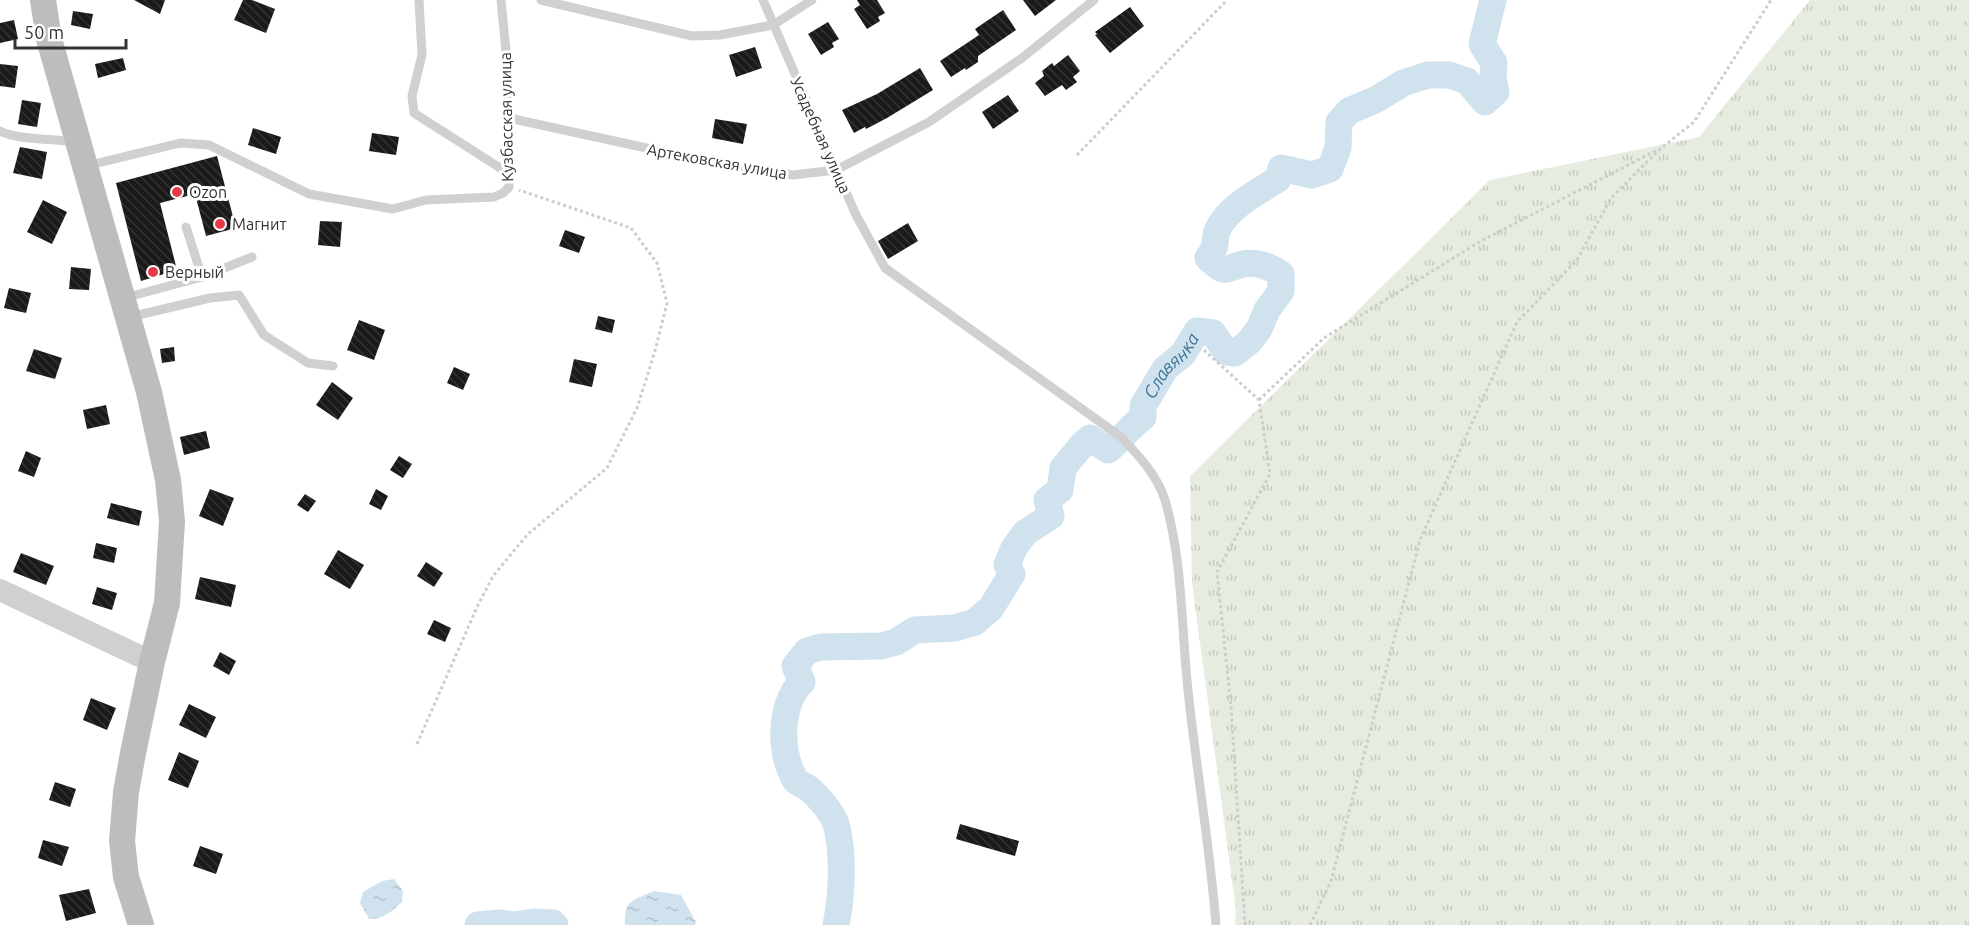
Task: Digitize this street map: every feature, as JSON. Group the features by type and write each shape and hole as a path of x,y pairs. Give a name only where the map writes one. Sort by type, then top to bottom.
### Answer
{"main road":[{"path":"43,0 49,39 149,392 168,480 172,521 167,603 152,662 126,792 122,841 126,877 141,925"}],"street":[{"path":"0,590 152,662"}],"lane":[{"path":"419,0 422,55 412,96 414,113 508,172"},
{"name":"Кузбасская улица","path":"82,155 180,143 209,145 309,194 393,209 426,200 494,197 502,194 509,187 507,61 501,0"},
{"path":"541,0 692,36 720,35 773,25 812,0"},
{"name":"Усадебная улица","path":"763,0 856,215 885,268 1121,437 1147,465 1164,499 1181,579 1188,689 1216,925"},
{"name":"Артековская улица","path":"508,116 706,161 793,175 836,170 929,122 1022,58 1094,0"},
{"path":"0,131 11,136 52,138 82,155"},
{"path":"186,227 202,277"},
{"path":"125,308 252,257"},
{"path":"125,308 239,295 264,335 308,363 333,366"}],"path":[{"path":"1077,155 1227,0"},
{"path":"1259,400 1324,338 1481,240 1660,148 1694,123 1771,0"},
{"path":"1310,925 1331,881 1420,540 1517,322 1577,260 1611,198 1660,148"},
{"path":"417,744 477,607 493,576 528,534 607,468 637,408 667,303 657,263 631,228 509,187"},
{"path":"1204,350 1259,400 1270,474 1217,572 1231,707 1245,925"}],"green space":[{"path":"1810,0 1969,0 1969,925 1235,925 1236,910 1192,583 1190,476 1490,180 1699,137"}],"water":[{"path":"394,879 403,891 402,902 391,912 369,919 360,903 363,892 382,881"},
{"path":"654,891 681,895 696,922 695,925 625,925 626,910 631,902"}],"building":[{"path":"134,0 165,0 160,14"},
{"path":"243,0 252,0 275,9 266,33 234,20"},
{"path":"857,0 877,0 885,13 878,17 880,21 867,29 854,9 860,5"},
{"path":"1023,0 1056,0 1035,16"},
{"path":"1130,7 1144,26 1110,53 1095,32"},
{"path":"1003,10 1016,30 978,56 978,62 951,77 940,61 979,35 975,29"},
{"path":"73,11 93,14 90,29 71,25"},
{"path":"14,20 18,39 0,43 0,23"},
{"path":"828,22 839,39 832,43 834,47 821,55 808,34"},
{"path":"755,47 762,68 736,77 729,55"},
{"path":"1068,55 1080,71 1073,77 1077,82 1066,90 1062,85 1045,96 1035,83 1044,76 1042,71 1052,63 1054,66"},
{"path":"123,58 126,70 98,78 95,64"},
{"path":"0,64 18,66 15,88 0,86"},
{"path":"920,68 933,90 887,118 854,133 842,110 877,94"},
{"path":"1008,95 1019,111 993,129 982,112"},
{"path":"22,100 41,103 37,127 18,124"},
{"path":"715,119 747,124 743,144 712,138"},
{"path":"253,128 281,137 276,154 248,145"},
{"path":"372,133 399,137 396,155 369,151"},
{"path":"20,147 47,152 42,179 13,173"},
{"path":"217,156 236,228 206,236 195,194 160,203 177,270 141,281 116,183"},
{"path":"43,200 67,212 52,244 27,232"},
{"path":"320,221 342,222 340,247 318,245"},
{"path":"908,223 918,241 888,259 878,241"},
{"path":"565,230 585,237 579,253 559,246"},
{"path":"71,267 91,269 89,290 69,289"},
{"path":"9,288 31,293 26,313 4,308"},
{"path":"598,316 615,320 612,333 595,329"},
{"path":"359,320 385,330 374,360 347,350"},
{"path":"174,347 175,361 162,363 160,349"},
{"path":"34,349 62,358 55,379 26,371"},
{"path":"574,359 597,364 592,387 569,382"},
{"path":"454,367 470,374 463,390 447,383"},
{"path":"332,382 353,398 338,420 316,405"},
{"path":"106,405 110,424 87,429 83,410"},
{"path":"206,431 210,448 184,455 180,437"},
{"path":"26,451 41,458 34,477 18,471"},
{"path":"399,456 412,464 403,478 390,470"},
{"path":"210,489 234,498 223,526 199,516"},
{"path":"376,489 388,496 381,510 369,504"},
{"path":"305,494 316,501 308,512 297,505"},
{"path":"111,503 142,511 139,526 107,518"},
{"path":"96,543 117,548 114,563 93,558"},
{"path":"338,550 364,565 350,589 324,574"},
{"path":"21,553 54,566 46,585 13,572"},
{"path":"426,562 443,573 434,587 417,576"},
{"path":"200,577 236,585 231,607 195,599"},
{"path":"97,587 117,593 112,610 92,604"},
{"path":"434,620 451,628 445,642 427,634"},
{"path":"220,652 236,661 229,675 213,666"},
{"path":"91,698 116,708 107,730 83,720"},
{"path":"189,704 216,717 206,738 179,725"},
{"path":"179,752 199,761 188,788 168,780"},
{"path":"55,782 76,789 70,807 49,800"},
{"path":"960,824 1019,841 1015,856 956,839"},
{"path":"43,840 69,847 62,866 38,858"},
{"path":"200,846 223,854 216,874 193,866"},
{"path":"89,889 96,913 66,921 59,895"}],"waterway":[{"name":"Славянка","path":"836,925 841,874 839,835 836,824 820,800 808,788 795,780 785,747 786,711 795,690 802,682 795,666 807,651 821,647 881,646 896,642 915,630 955,628 975,622 991,608 1012,574 1007,565 1014,548 1025,533 1051,516 1047,500 1060,490 1063,468 1082,445 1090,438 1108,450 1143,417 1143,406 1165,369 1183,354 1197,331 1213,333 1226,352 1235,353 1249,342 1259,329 1267,310 1281,291 1281,274 1253,263 1222,269 1208,258 1214,249 1217,231 1224,219 1245,200 1278,179 1281,168 1312,175 1330,169 1338,148 1339,122 1349,111 1377,99 1403,83 1428,75 1449,75 1467,81 1485,102 1496,92 1493,78 1494,63 1482,44 1493,0"},
{"name":"Славянка","path":"514,925 533,922 555,925"},
{"name":"Славянка","path":"478,925 501,923 514,925"}],"place":[{"name":"Ozon","path":"177,192"},
{"name":"Магнит","path":"220,224"},
{"name":"Верный","path":"153,272"}]}
